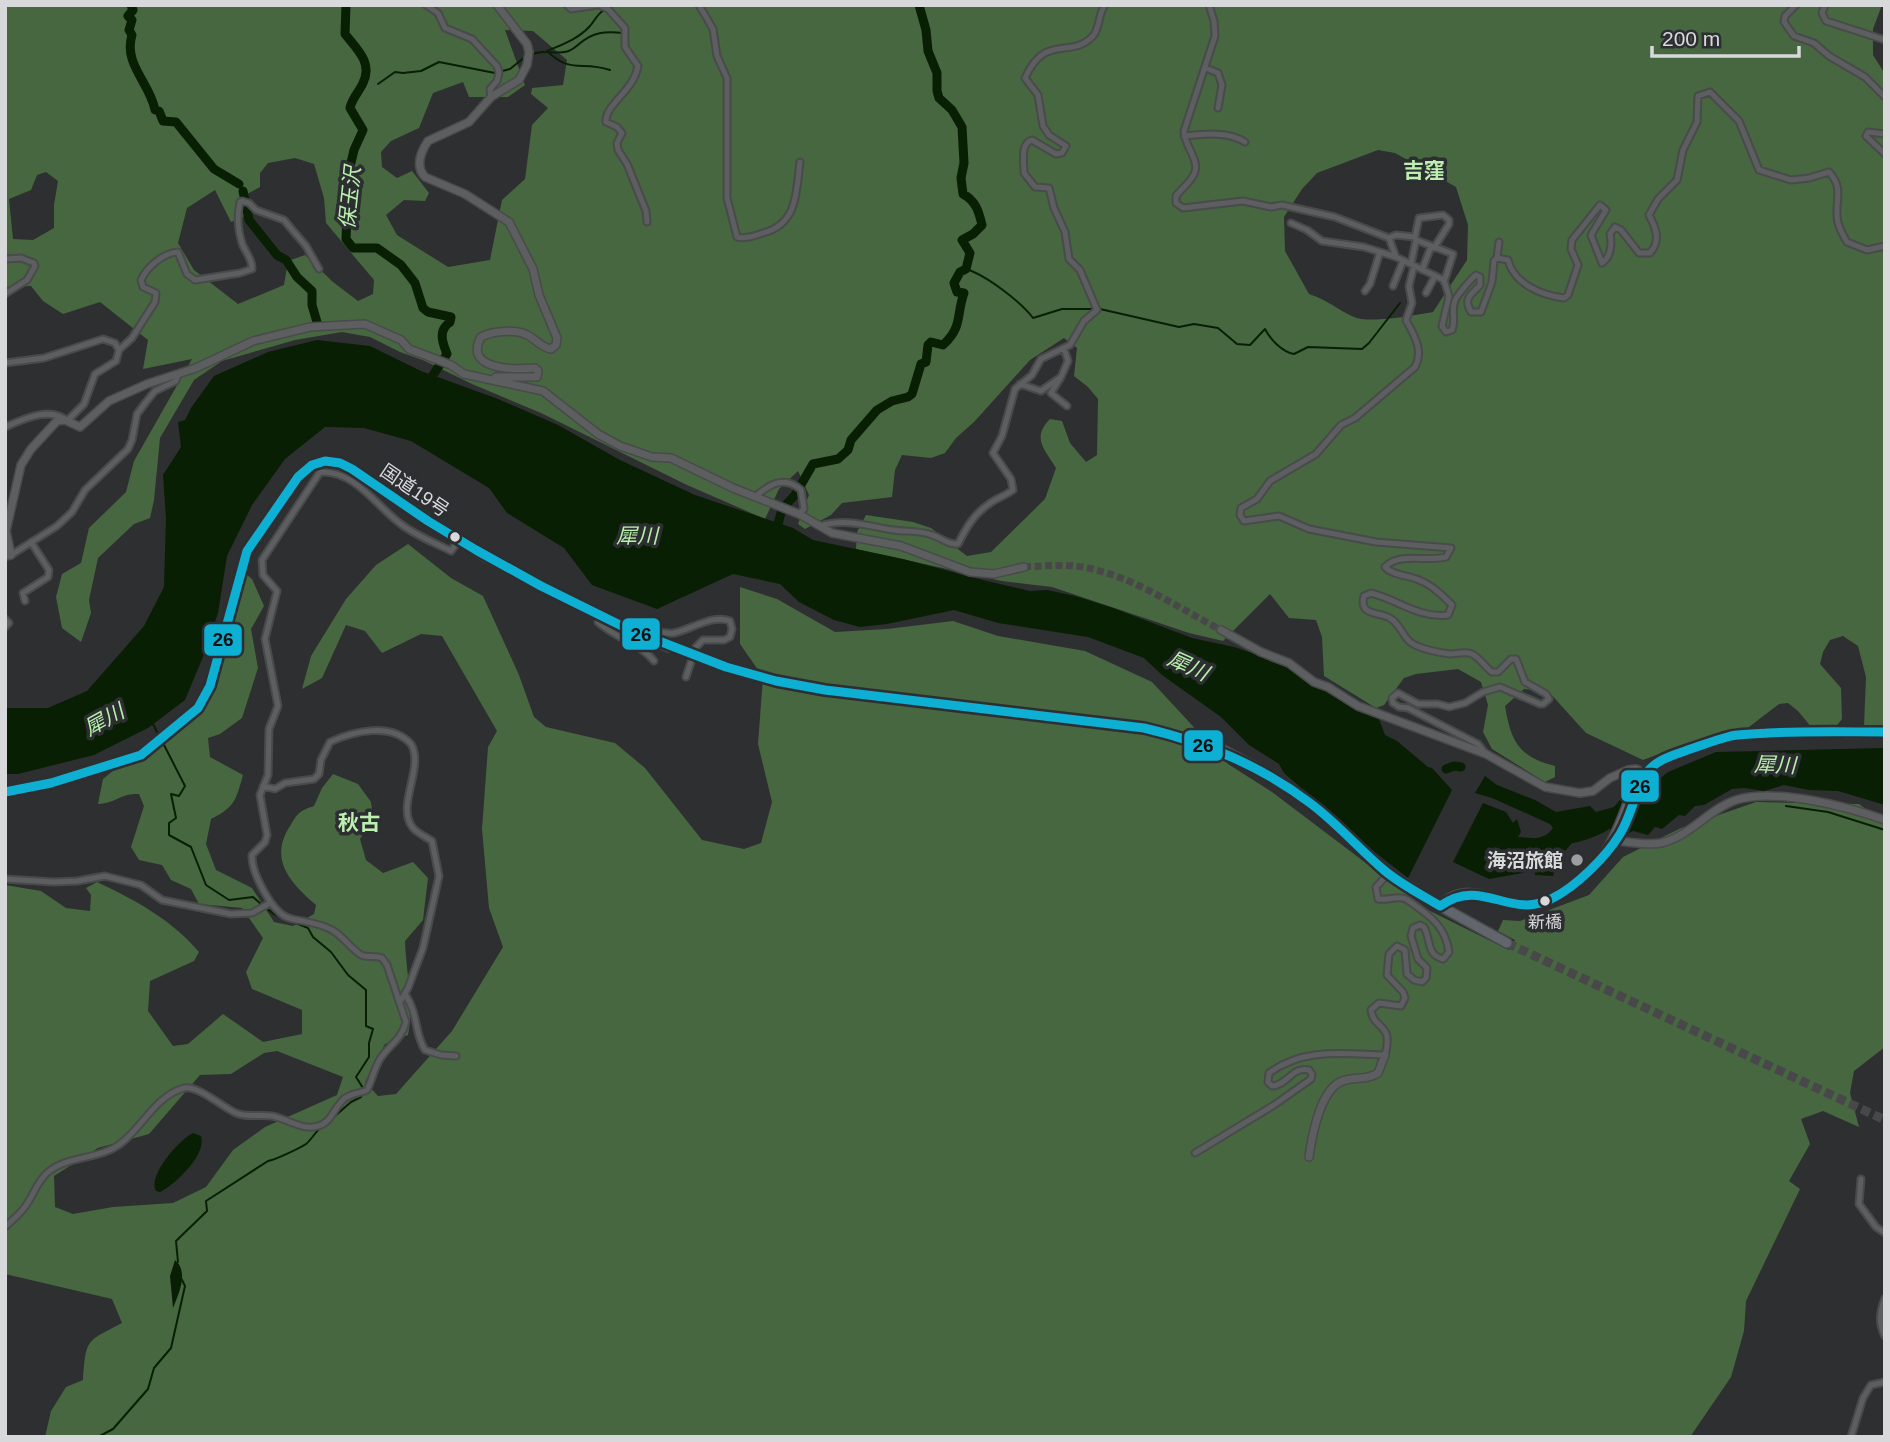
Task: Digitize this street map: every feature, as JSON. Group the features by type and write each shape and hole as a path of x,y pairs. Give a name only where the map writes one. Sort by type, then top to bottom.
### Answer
{"highway":[{"name":"国道19号","path":"5,792 63,780 141,755 198,708 210,686 247,551 307,467 330,461 342,464 459,540 514,572 668,647"},
{"path":"1846,733 1885,732"},
{"path":"1223,750 1303,797"},
{"path":"1440,906 1454,895 1467,893 1534,905 1545,902 1572,885 1603,855 1615,837 1639,783 1646,774 1657,762 1687,750"},
{"path":"1387,873 1507,943"}],"street":[{"path":"426,5 438,13 445,27 472,39 496,66 499,73 497,81 489,89 491,97"},
{"path":"464,374 465,371 501,378 537,377 538,371 535,368 502,368 485,362 478,356 477,346 481,337 489,333 524,333 542,348 551,349 556,345 557,338 539,295 533,269 509,222 465,194 425,177 420,168 419,161 428,141 469,122 491,97 515,84 527,65 527,44 497,5"},
{"path":"567,5 571,9 599,5 608,9 625,28 625,47 638,66 635,80 606,117 606,122 622,132 617,143 618,150 627,164 646,211 647,222"},
{"path":"699,5 713,29 716,57 727,78 727,198 737,237 773,231 784,224 793,210 800,162"},
{"path":"820,526 862,523 934,535 949,544 958,544 965,528 978,513 989,503 1013,490 1011,479 993,453 1002,436 1012,395 1020,384 1032,375 1041,359 1070,345 1084,321 1097,309 1080,270 1068,255 1065,232 1051,191 1049,188 1035,187 1024,173 1024,146 1028,141 1032,140 1056,154 1062,153 1066,146 1049,135 1043,126 1038,95 1025,78 1034,59 1041,54 1080,44 1093,35 1105,5"},
{"path":"1209,5 1215,36 1184,136 1196,170 1194,177 1175,196 1176,204 1181,208 1243,201 1270,207 1282,205 1338,218 1389,238 1396,257"},
{"path":"1796,5 1785,16 1784,22 1794,36 1814,43 1829,56 1866,77 1885,97"},
{"path":"1825,5 1822,13 1826,21 1885,40"},
{"path":"1206,68 1218,73 1221,78 1218,108"},
{"path":"1497,258 1508,260 1514,275 1530,287 1563,298 1568,295 1578,265 1571,249 1572,240 1600,205 1606,210 1591,235 1602,263 1612,244 1610,234 1615,227 1621,230 1639,253 1650,253 1655,248 1657,230 1649,215 1652,206 1677,180 1683,150 1697,122 1699,96 1710,92 1740,121 1759,170 1791,180 1829,172 1835,179 1839,201 1836,213 1840,230 1847,242 1867,250 1885,246"},
{"path":"1885,134 1868,132 1866,136 1885,154"},
{"path":"1184,136 1211,134 1239,138 1245,142"},
{"path":"67,421 83,404 95,374 116,361 119,350 132,338 155,302 156,293 143,287 141,280 146,270 169,254 178,253 187,274 195,280 252,269 253,263 240,239 240,202 249,203 256,210 284,220 306,246 319,269"},
{"path":"1422,270 1432,247 1449,224 1449,220 1443,215 1419,218 1409,286 1412,303 1406,320 1418,344 1419,357 1415,367 1363,412 1341,425 1316,454 1270,481 1257,499 1241,508 1240,515 1244,521 1250,522 1273,516 1285,517 1309,529 1385,544 1451,548 1446,557 1434,560 1397,559 1385,567 1388,571 1418,579 1431,586 1452,605 1448,615 1438,616 1413,610 1371,593 1364,596 1364,608 1398,623 1407,639 1414,645 1451,654 1463,652 1473,655 1492,672 1499,672 1511,659 1516,659 1525,682 1546,694 1549,699 1539,704 1500,687 1483,692 1465,703 1449,707 1418,704 1398,693 1392,698 1392,703 1399,707 1408,708 1478,744 1486,754"},
{"path":"1291,223 1307,230 1322,242 1364,247 1396,257 1444,282"},
{"path":"1365,292 1389,238 1396,235 1416,239 1453,254 1444,282 1448,296 1442,326 1443,330 1449,332 1455,323 1456,298 1476,275 1480,277 1480,285 1467,297 1467,302 1471,312 1481,312 1492,282 1499,242"},
{"path":"5,259 27,259 35,266 27,281 5,294"},
{"path":"1394,286 1403,261"},
{"path":"1426,293 1435,276"},
{"path":"5,427 35,415 61,415 80,427 109,401 196,368 253,341 310,327 357,323 401,340 409,349 443,362 464,374 543,391 598,434 620,446 652,457 671,458 733,488 799,514 832,533 901,546 970,572 994,574 1024,568"},
{"path":"5,363 27,362 103,339 115,343 119,350"},
{"path":"1063,348 1069,361 1060,383 1051,393 1067,406"},
{"path":"67,421 62,419 52,425 21,465 6,531 8,555 57,526 72,512 85,490 123,455 132,440 138,414 155,391 176,381 178,373"},
{"path":"1020,384 1041,391 1061,377"},
{"path":"5,1227 25,1208 35,1187 49,1171 59,1165 113,1149 151,1111 184,1088 196,1090 237,1114 270,1115 309,1127 323,1125 345,1097 367,1090 381,1057 404,1030 405,1016 387,965 382,958 364,957 334,931 320,925 286,918 270,903 252,865 251,858 265,842 267,835 260,796 268,775 269,729 278,706 265,639 277,591 263,575 262,560 314,477 320,472 331,471 344,476 404,527 451,551 459,540"},
{"path":"756,496 776,482 793,483 801,489 804,509 799,514"},
{"path":"25,601 23,593 48,577 49,570 30,542"},
{"path":"606,619 598,622 617,637 649,653 654,661"},
{"path":"635,633 644,628 672,633 719,619 730,621 730,637 724,640 703,640 696,646 686,677"},
{"path":"5,620 9,623 5,628"},
{"path":"1221,630 1261,652 1289,663 1314,682 1328,687 1358,706 1486,754 1545,787 1580,793 1592,791 1610,778 1632,769 1646,774"},
{"path":"263,786 275,789 285,783 314,779 319,774 321,760 331,743 342,737 366,731 384,731 395,733 411,744 415,762 408,818 413,828 432,841 439,876 423,948 400,1002"},
{"path":"1615,837 1652,844 1665,842 1734,800 1758,796 1806,800 1885,820"},
{"path":"1309,1157 1314,1126 1331,1091 1343,1081 1363,1079 1378,1073 1388,1042 1386,1031 1372,1017 1371,1010 1378,1003 1401,1006 1405,998 1403,992 1387,975 1389,954 1397,946 1405,950 1407,974 1422,982 1426,978 1427,968 1418,958 1411,936 1413,928 1420,925 1424,927 1435,957 1443,959 1449,952 1447,940 1438,922 1406,898 1401,896 1378,899 1376,887 1387,873"},
{"path":"5,879 54,882 105,876 141,885 162,900 231,914 252,913 270,903"},
{"path":"405,994 413,1005 420,1043 425,1050 456,1056"},
{"path":"1195,1153 1311,1079 1309,1070 1301,1069 1295,1071 1282,1084 1272,1086 1268,1082 1269,1073 1290,1059 1346,1052 1385,1055"},
{"path":"1861,1179 1859,1204 1876,1227 1885,1233"},
{"path":"1885,1298 1880,1311 1880,1325 1885,1336"},
{"path":"1851,1437 1863,1398 1871,1385 1884,1382"}],"shaded area":[{"path":"5,5 1882,5 1873,29 1873,55 1885,74 1885,725 1864,726 1866,677 1858,646 1843,636 1830,640 1820,664 1841,688 1842,719 1834,729 1812,728 1788,703 1779,704 1745,730 1690,742 1643,760 1586,733 1548,691 1524,689 1505,706 1507,718 1518,746 1532,758 1555,766 1555,777 1545,782 1492,749 1483,732 1488,705 1481,682 1458,669 1416,674 1404,678 1384,705 1376,708 1324,676 1322,637 1316,620 1289,618 1270,594 1223,641 1189,633 1052,587 1002,581 856,549 857,532 866,515 913,522 931,528 967,556 991,552 1045,499 1056,468 1044,450 1041,438 1041,432 1050,419 1062,421 1070,443 1086,462 1097,455 1098,399 1074,376 1077,348 1064,338 1030,360 945,453 931,458 902,455 895,470 892,497 842,503 831,515 805,529 798,524 809,495 798,471 779,489 765,519 687,485 541,413 370,337 342,332 295,340 222,361 194,380 160,438 150,518 134,524 98,558 89,600 91,613 81,642 62,628 56,597 62,574 81,563 89,528 126,492 134,461 192,359 143,369 148,340 100,302 63,314 43,301 31,286 5,287","holes":["505,30 533,31 567,60 563,85 532,88 531,94 548,108 532,125 525,179 502,200 490,260 448,267 397,235 386,215 404,200 425,201 429,193 412,171 397,178 382,167 381,152 391,141 419,128 433,93 463,82 469,97 508,97 525,85","1378,150 1395,153 1456,187 1468,225 1467,260 1433,312 1393,318 1361,319 1309,294 1285,251 1284,217 1302,189 1317,173","295,158 314,164 324,198 326,223 374,280 373,294 358,301 305,255 288,261 284,285 238,304 194,270 178,243 187,208 215,190 231,222 245,216 247,194 260,187 260,173 268,163","46,172 58,181 54,228 33,240 13,239 9,199 31,190 37,175"]},
{"path":"408,544 451,578 483,596 519,675 534,717 546,727 615,743 645,768 702,840 744,849 761,843 772,802 758,744 763,677 740,644 740,587 777,599 835,632 953,621 998,636 1085,651 1152,682 1228,764 1272,792 1428,910 1509,950 1515,940 1498,931 1503,920 1520,921 1589,895 1623,857 1681,828 1756,802 1859,804 1885,823 1885,1047 1854,1071 1850,1093 1859,1127 1823,1111 1801,1119 1810,1144 1789,1181 1800,1189 1746,1301 1744,1331 1731,1377 1690,1437 45,1437 51,1411 66,1387 83,1380 85,1356 90,1343 122,1323 112,1299 5,1274 5,885 41,891 66,908 90,911 91,895 86,888 97,882 152,911 188,940 199,952 194,961 150,981 148,1011 173,1046 188,1044 223,1014 263,1042 302,1034 302,1010 252,989 246,972 263,938 242,908 199,904 191,889 171,880 162,865 139,860 131,847 144,806 139,794 98,804 103,779 189,708 214,691 246,574 252,579 264,606 251,629 258,668 242,718 220,734 208,738 210,757 243,775 233,802 225,811 211,819 206,844 216,870 252,888 274,922 293,926 314,914 316,905 298,888 285,870 281,850 284,838 297,815 314,806 322,788 333,774 358,784 371,802 373,818 360,839 366,860 383,873 413,862 428,878 423,920 405,941 410,1000 408,1035 385,1044 365,1082 378,1096 396,1094 452,1031 503,947 489,908 482,829 488,747 497,731 442,636 421,634 382,653 365,631 346,625 322,678 302,689 311,656 346,599 376,565","holes":["277,1051 343,1077 337,1095 265,1127 233,1150 206,1187 173,1203 113,1207 73,1214 55,1207 54,1176 98,1148 149,1134 200,1075 231,1074 264,1053"]}],"water":[{"name":"犀川","path":"317,340 370,346 421,371 498,399 558,425 620,460 695,495 793,528 813,540 1030,591 1047,590 1075,596 1192,638 1234,647 1267,658 1271,662 1286,666 1311,685 1329,690 1358,710 1379,719 1385,735 1432,768 1452,790 1408,878 1284,773 1279,764 1249,745 1221,717 1162,675 1144,658 1088,637 998,623 954,610 860,627 834,620 799,602 780,584 733,574 657,609 592,585 564,548 507,513 489,488 411,441 364,428 325,427 285,459 252,505 227,556 218,613 185,700 148,728 94,755 18,774 5,774 5,708 48,708 87,691 144,626 164,587 166,518 163,475 181,447 178,422 185,420 214,376 268,352"},
{"path":"1885,748 1885,805 1838,791 1809,790 1784,785 1764,791 1732,789 1704,805 1695,806 1685,816 1679,815 1662,829 1655,827 1648,835 1633,831 1627,834 1609,829 1572,843 1558,859 1553,876 1535,875 1535,872 1527,870 1489,879 1453,862 1483,803 1506,812 1513,823 1517,819 1521,832 1518,837 1542,837 1553,828 1550,824 1475,793 1485,776 1497,785 1535,800 1556,812 1590,806 1596,812 1614,807 1627,791 1642,793 1668,772 1716,752"},
{"path":"193,1133 201,1136 202,1143 195,1160 174,1182 160,1192 156,1191 154,1184 160,1168 173,1150"},
{"path":"175,1260 182,1277 173,1308 170,1276"}],"waterway":[{"path":"131,5 133,10 128,16 132,20 129,30 132,35 131,55 155,110 159,111 163,121 176,122 214,169 239,184"},
{"name":"保玉沢","path":"346,5 345,34 359,51 366,69 366,76 350,108 363,130 349,171 346,239 353,248 377,248 401,265 415,283 423,308 428,312 451,317 442,333 447,354 428,385"},
{"path":"776,532 782,509 795,495 813,464 838,459 848,450 851,440 877,410 912,394 921,364 926,362 928,345 931,342 943,345 954,332 958,320 964,293 957,292 954,283 960,272 966,269 970,253 962,240 982,225 974,203 963,194 962,127 952,110 939,98 937,73 928,51 919,5"},
{"path":"604,10 580,35 547,51 563,63 610,70"},
{"path":"531,55 539,52 569,51 600,33 623,33"},
{"path":"378,84 395,72 421,71 439,62 495,73 510,69 525,57"},
{"path":"243,191 249,220 277,255 286,260 297,277 312,291 312,305 317,322"},
{"path":"966,269 1002,290 1033,318 1062,309 1100,309 1179,327 1194,324 1218,328 1237,344 1250,345 1265,329 1285,351 1294,354 1308,347 1362,349 1400,303"},
{"path":"153,724 158,734"},
{"path":"163,743 185,786 179,796 171,794 176,818 169,823 169,835 191,847 206,885 229,900 253,897 261,904"},
{"name":"犀川","path":"1446,769 1461,767"},
{"path":"1786,806 1828,812 1885,830"},
{"path":"266,908 308,928 348,975 366,990 366,1026 373,1029 369,1057 356,1077 363,1088"},
{"path":"335,1116 361,1097 362,1093"},
{"path":"178,1262 176,1241 207,1211 206,1201 268,1161 306,1144 322,1126"},
{"path":"98,1437 113,1429 148,1389 154,1368 171,1348 185,1286 181,1278"}],"tunnel":[{"path":"1024,567 1069,566 1101,571 1154,593 1221,630"},
{"path":"669,647 754,676 809,687 1144,728 1223,750"},
{"path":"1732,736 1789,732 1846,733"},
{"path":"1687,750 1724,737"},
{"path":"1303,797 1385,871"},
{"path":"1507,943 1885,1120"}],"transit line":[{"name":"26","path":"5,792 51,783 141,755 198,708 210,686 247,551 298,477 312,465 325,461 340,463 352,469 428,521 541,586 628,629 726,667 776,681 825,690 1144,728 1231,756 1291,789 1329,819 1385,871 1440,906"},
{"name":"26","path":"1440,906 1455,898 1469,895 1522,905 1536,904 1561,894 1590,871 1614,843 1649,770 1674,755 1719,739 1740,735 1885,732"}],"place":[{"name":"海沼旅館","path":"1577,860"},
{"name":"新橋","path":"1545,901"}],"district":[{"name":"吉窪","path":"1424,171"},
{"name":"秋古","path":"359,823"}]}
